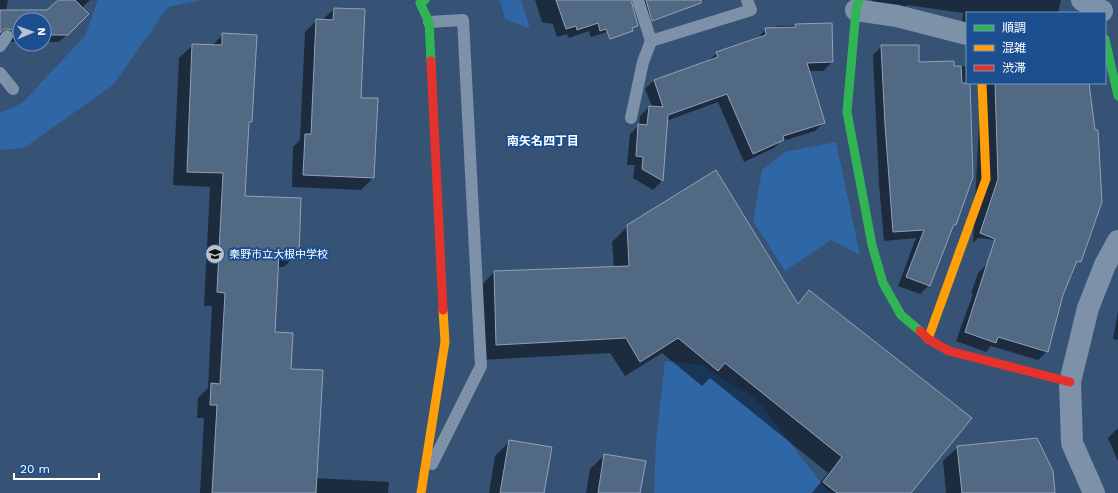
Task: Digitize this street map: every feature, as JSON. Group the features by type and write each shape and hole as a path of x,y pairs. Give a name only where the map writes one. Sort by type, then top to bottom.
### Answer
{"street":[{"path":"422,488 445,342 429,22 420,3 425,0"},
{"path":"1082,0 1103,8"},
{"path":"966,34 858,5 847,112 872,245 883,283 901,315 928,340 949,351 1070,382"},
{"path":"1106,45 1118,96"},
{"path":"928,340 986,180 982,84"},
{"path":"1094,493 1072,442 1070,382 1088,308 1112,266 1118,241"}],"lane":[{"path":"631,118 643,62 651,41 638,0"},
{"path":"651,41 750,10 747,0"},
{"path":"422,488 481,366 463,20 429,22"},
{"path":"0,73 13,89"}],"shaded area":[{"path":"98,0 202,0 168,7 113,85 24,148 0,150 0,113 22,103 85,36"},
{"path":"498,0 521,0 530,29 505,19 501,3"},
{"path":"836,142 860,255 831,240 785,271 753,221 762,170 785,152"},
{"path":"665,361 702,365 757,400 829,493 654,493 656,442"}],"building":[{"path":"58,0 75,0 89,14 68,35 52,35 52,12 12,12 12,30 4,29 0,33 0,10 47,10"},
{"path":"556,0 631,0 638,26 632,28 633,31 610,39 606,29 600,31 598,23 577,30 576,26 566,29"},
{"path":"646,0 701,0 701,3 652,21"},
{"path":"334,8 365,9 361,98 378,98 374,178 303,175 305,134 311,134 316,19 333,20"},
{"path":"832,23 833,62 807,63 825,123 783,136 784,140 753,154 727,94 668,115 663,181 642,169 643,157 636,156 638,124 647,125 649,106 663,107 654,80 718,57 716,52 766,35 765,28 796,27 795,24"},
{"path":"222,33 257,35 252,122 249,122 245,196 301,198 299,254 279,253 275,332 293,333 291,369 323,370 316,493 212,493 217,405 210,405 211,383 220,384 225,293 217,292 223,173 187,172 192,44 222,45"},
{"path":"881,45 919,45 919,62 954,61 954,66 961,66 962,83 970,84 973,177 956,225 954,224 930,286 906,277 924,230 893,232"},
{"path":"995,84 1089,84 1095,130 1098,130 1102,202 1081,262 1077,261 1063,295 1048,352 998,337 996,343 965,332 995,239 980,233 998,179"},
{"path":"716,170 798,304 809,290 972,418 911,493 837,493 823,482 842,457 725,363 718,371 678,338 640,362 626,338 496,345 494,271 629,266 627,225"},
{"path":"1037,438 1053,471 1055,493 962,493 957,446"},
{"path":"509,440 552,447 544,493 500,493"},
{"path":"604,454 646,461 640,493 598,493"}],"traffic: fast":[{"path":"425,0 420,3 429,22 431,61"},
{"path":"859,0 856,10 847,112 872,245 883,283 901,315 920,331"},
{"path":"1106,43 1118,96"}],"traffic: slow":[{"path":"928,339 986,179 982,84"},
{"path":"421,493 445,342 443,310"}],"traffic: jam":[{"path":"431,61 443,310"},
{"path":"920,331 928,339 949,351 1070,382"}],"place":[{"name":"秦野市立大根中学校","path":"215,254"}],"district":[{"name":"南矢名四丁目","path":"543,141"}]}
